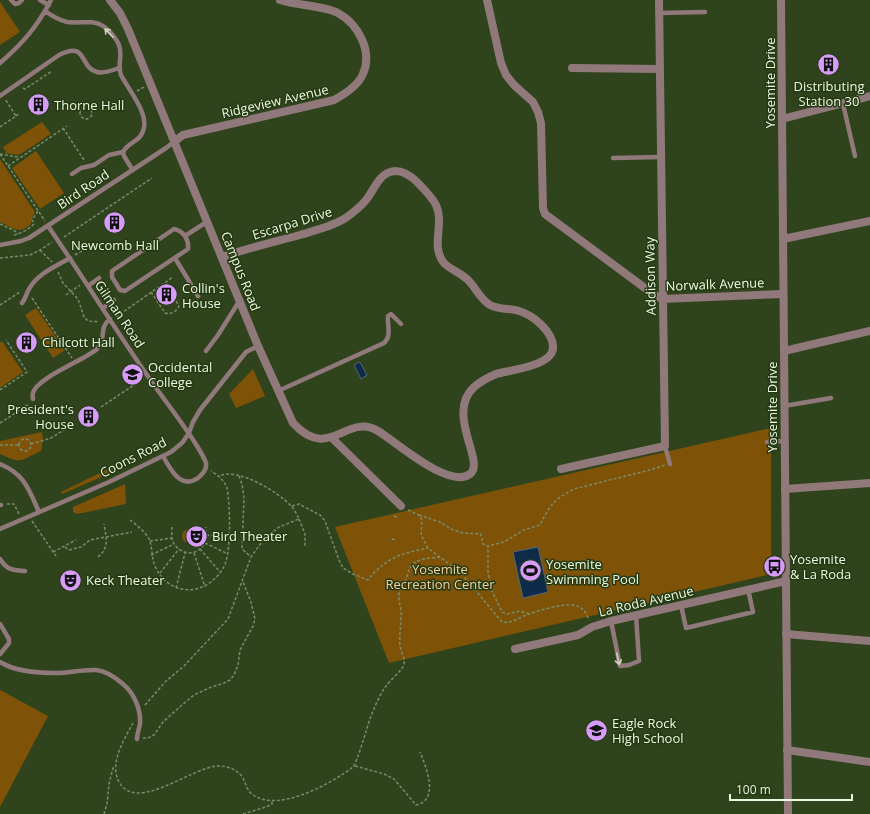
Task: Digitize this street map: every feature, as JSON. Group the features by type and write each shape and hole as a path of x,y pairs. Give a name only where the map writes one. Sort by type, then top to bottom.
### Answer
{"street":[{"name":"Campus Road","path":"110,0 120,13 128,29 258,346 293,423 300,431 316,438 332,438"},
{"name":"Ridgeview Avenue","path":"175,141 183,135 334,100 350,91 358,82 363,74 365,50 362,38 355,28 337,13 280,0"},
{"name":"Norwalk Avenue","path":"487,0 501,63 506,75 514,85 533,102 541,123 542,208 545,214 653,294 662,299 783,294"},
{"name":"Addison Way","path":"659,0 665,446"},
{"name":"Yosemite Drive","path":"781,0 788,814"},
{"path":"572,68 660,69"},
{"path":"782,119 870,96"},
{"name":"Escarpa Drive","path":"222,257 342,221 360,206 381,177 388,172 403,172 413,178 436,205 439,215 437,248 440,257 445,264 468,280 486,302 493,307 518,310 526,313 540,324 549,335 553,345 552,352 549,357 538,364 494,375 473,388 466,398 463,412 464,426 474,460 474,468 471,474 464,477 456,477 432,468 407,453 376,429 367,426 349,429 332,438"},
{"path":"783,239 870,221"},
{"path":"784,351 870,331"},
{"path":"332,438 401,506"},
{"path":"561,468 665,446"},
{"path":"785,489 870,483"},
{"name":"La Roda Avenue","path":"515,650 578,635 592,626 611,621 681,606 748,589 786,582"},
{"path":"786,634 870,641"},
{"path":"787,750 870,762"}],"lane":[{"path":"11,0 15,4 22,0"},
{"path":"0,63 30,35 38,24 50,2 40,0"},
{"path":"45,11 57,19 68,22 94,23 102,26 112,33 119,45 121,54 119,68 140,108 145,125 139,139 126,148 123,152 109,155 94,165 82,168 72,174"},
{"path":"659,13 705,12"},
{"path":"0,96 67,51 74,50 80,53 92,70 96,72 101,73 119,68"},
{"path":"843,104 855,156"},
{"name":"Bird Road","path":"0,246 21,241 48,226 175,141"},
{"path":"123,152 132,169"},
{"path":"613,158 661,157"},
{"path":"185,236 208,221"},
{"name":"Gilman Road","path":"48,226 148,376 189,433 206,462 206,468"},
{"path":"174,229 179,230 185,236 189,243 188,249 125,291 120,290 112,277 112,271 174,229"},
{"path":"22,303 26,298 29,288 41,276 70,258"},
{"path":"175,258 198,296"},
{"path":"88,286 99,278"},
{"path":"103,308 114,300"},
{"path":"206,351 240,300"},
{"path":"278,391 384,343 388,340 388,316 391,314 401,324"},
{"path":"33,399 33,393 38,385 97,349 102,342 104,326 111,320"},
{"name":"Coons Road","path":"0,530 163,456 177,447 189,433 195,417 246,352 258,346"},
{"path":"784,406 831,398"},
{"path":"767,442 785,441"},
{"path":"665,446 670,464"},
{"path":"163,456 172,472 184,481 190,482 197,479 202,475 206,468"},
{"path":"0,464 13,470 23,479 39,512"},
{"path":"0,559 5,566 13,570 25,571"},
{"path":"681,606 686,628 753,612 748,589"},
{"path":"611,621 620,666 629,665 639,661 636,615"},
{"path":"0,624 9,639 9,643 0,654"},
{"path":"0,662 6,666 26,671 56,673 96,670 116,678 132,693 140,712 140,725 137,738"}],"path":[{"path":"21,88 25,89 52,71"},
{"path":"0,102 10,95"},
{"path":"5,99 16,116"},
{"path":"86,106 91,109 93,112 90,119 83,119 80,117 80,113 83,108 86,106"},
{"path":"0,127 20,113"},
{"path":"8,166 67,126"},
{"path":"63,128 88,166"},
{"path":"0,154 19,158"},
{"path":"0,154 48,226"},
{"path":"62,238 152,178"},
{"path":"12,236 32,226 34,224 32,220 38,211"},
{"path":"0,224 18,234"},
{"path":"0,258 24,256 40,250 53,241"},
{"path":"70,258 85,249"},
{"path":"40,250 52,261 55,266"},
{"path":"59,274 64,283 78,299 84,317 88,321 100,322 104,326"},
{"path":"111,320 165,284 172,277"},
{"path":"66,295 85,282"},
{"path":"0,305 29,288"},
{"path":"151,292 165,313 168,314 179,306 173,296"},
{"path":"35,302 75,362"},
{"path":"0,390 27,372 6,340"},
{"path":"101,407 148,376"},
{"path":"0,423 30,404 33,399"},
{"path":"19,445 20,449 25,451 30,448 31,444 51,438 72,425"},
{"path":"19,445 21,440 25,439 29,440 31,444"},
{"path":"0,445 19,445"},
{"path":"488,546 504,542 524,530 540,526 552,504 563,495 574,489 670,464"},
{"path":"130,520 148,537 155,567 164,580 176,588 191,590 205,587 221,572 228,554 229,536 229,494 225,482 219,476 206,468"},
{"path":"219,476 222,474 252,479 275,493 292,506 305,534 305,547"},
{"path":"239,476 244,498 242,549 251,557"},
{"path":"1,505 14,504 19,514"},
{"path":"292,506 299,504 320,515 325,521 343,568 368,580 377,568 385,562 406,553 428,548"},
{"path":"401,506 419,515 440,522 451,529 463,533 481,534 484,544 488,546"},
{"path":"419,515 422,522 421,535 428,548 461,573 502,622 510,622 529,614 567,605 575,605 582,608 592,626"},
{"path":"104,814 113,768 115,767 118,755 140,712 164,682 184,666 228,619 251,557 264,539 279,527 299,519"},
{"path":"98,557 106,546 104,524"},
{"path":"36,526 56,556"},
{"path":"172,527 172,538 174,544 185,553 194,553 205,543 206,527"},
{"path":"64,547 69,550 81,547 90,540 132,532"},
{"path":"206,535 229,536"},
{"path":"150,541 172,538"},
{"path":"392,539 396,540"},
{"path":"53,552 76,540"},
{"path":"205,543 228,554"},
{"path":"151,555 174,544"},
{"path":"488,546 488,571 492,591 502,612 507,614 520,611 529,614"},
{"path":"159,574 179,549"},
{"path":"200,549 221,572"},
{"path":"176,588 185,553"},
{"path":"194,553 205,587"},
{"path":"115,767 116,774 123,789 129,793 142,795 148,794 213,766 231,768 238,772 248,790 253,795 261,799 272,801 317,790 355,766 370,719 378,700 393,677 403,669 404,664 400,647 401,615 398,596 400,588 409,574 410,568 415,563 440,557"},
{"path":"137,738 148,738 154,735 163,722 188,699 209,688 230,680 238,665 240,650 253,626 255,619 251,602 242,581"},
{"path":"355,766 373,770 389,776 402,787 416,805 421,804 425,802 430,791 424,762 420,752"},
{"path":"243,814 266,807 272,804 272,801"}],"green space":[{"path":"0,2 20,32 0,45"},
{"path":"42,122 51,134 19,155 4,153 6,152 3,147"},
{"path":"36,151 64,193 40,209 12,168"},
{"path":"0,159 35,212 31,220 31,224 23,229 19,230 12,228 0,222"},
{"path":"36,308 65,350 53,358 25,315"},
{"path":"2,341 23,372 0,388 0,343"},
{"path":"253,369 265,396 236,408 229,394"},
{"name":"Yosemite Recreation Center","path":"771,428 771,574 389,663 335,527"},
{"path":"42,432 43,439 41,451 21,460 13,459 0,454 0,441"},
{"path":"112,467 113,472 62,494 61,492"},
{"path":"125,484 126,504 77,514 73,512 73,507"},
{"path":"186,529 192,529 196,533 196,539 192,543 186,543 182,539 182,533"},
{"path":"0,690 48,716 0,807"}],"water":[{"path":"360,362 367,375 361,379 354,365"},
{"path":"538,547 548,592 523,598 513,552"}],"place":[{"name":"Distributing Station 30","path":"829,64"},
{"name":"Thorne Hall","path":"39,105"},
{"name":"Newcomb Hall","path":"115,223"},
{"name":"Collin's House","path":"166,295"},
{"name":"Chilcott Hall","path":"27,342"},
{"name":"Occidental College","path":"133,374"},
{"name":"President's House","path":"89,416"},
{"name":"Bird Theater","path":"196,536"},
{"name":"Yosemite & La Roda","path":"775,566"},
{"name":"Yosemite Swimming Pool","path":"531,571"},
{"name":"Keck Theater","path":"71,580"},
{"name":"Eagle Rock High School","path":"596,730"}]}
